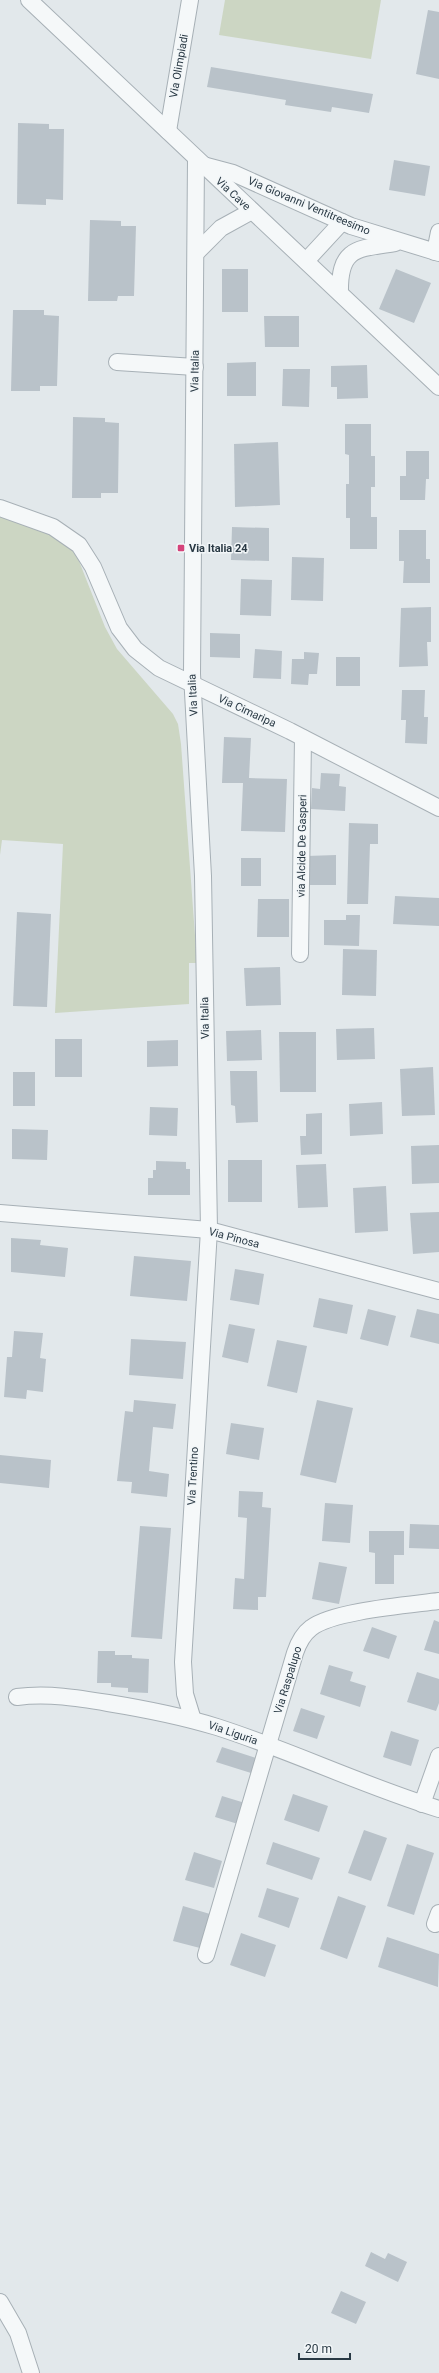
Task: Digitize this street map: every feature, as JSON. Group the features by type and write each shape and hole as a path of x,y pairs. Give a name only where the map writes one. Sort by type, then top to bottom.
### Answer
{"street":[{"name":"Via Cave","path":"29,0 439,387"},
{"name":"Via Olimpiadi","path":"168,131 190,0"},
{"name":"Via Giovanni Ventitreesimo","path":"199,162 233,173 342,222 399,242 437,252"},
{"name":"Via Italia","path":"199,162 196,253 192,685 203,876 209,1230"},
{"path":"196,253 221,228 252,211"},
{"path":"306,261 342,222"},
{"path":"437,252 439,232"},
{"path":"340,293 340,272 347,257 364,248 399,242"},
{"path":"117,362 195,367"},
{"name":"Via Cimaripa","path":"0,508 53,527 79,545 93,567 112,615 129,642 159,668 303,738 439,808"},
{"name":"via Alcide De Gasperi","path":"300,954 303,738"},
{"name":"Via Pinosa","path":"0,1213 209,1230 439,1291"},
{"name":"Via Trentino","path":"193,1720 185,1694 183,1662 209,1230"},
{"name":"Via Raspalupo","path":"206,1955 294,1653 301,1640 310,1629 322,1621 337,1616 439,1600"},
{"name":"Via Liguria","path":"17,1697 73,1697 136,1707 193,1720 439,1809"},
{"path":"422,1804 439,1756"},
{"path":"0,2302 18,2334 31,2373"}],"green space":[{"path":"225,0 381,0 371,59 219,35"},
{"path":"0,515 39,527 70,546 79,561 105,627 117,649 173,714 178,724 181,744 197,963 189,963 189,1004 55,1013 63,844 2,840 0,855"}],"building":[{"path":"428,10 439,12 439,79 416,74"},
{"path":"211,67 373,94 369,113 332,107 331,112 285,105 286,100 207,87"},
{"path":"18,123 49,124 49,129 64,129 63,200 46,199 46,205 17,204"},
{"path":"394,160 430,166 425,196 389,190"},
{"path":"90,220 121,221 121,226 136,226 134,296 118,296 117,301 88,301"},
{"path":"222,269 248,269 248,312 222,312"},
{"path":"396,269 431,283 414,323 379,309"},
{"path":"13,310 44,310 44,315 59,316 57,386 40,386 40,391 11,391"},
{"path":"264,316 299,316 299,347 265,347"},
{"path":"256,362 256,396 227,396 227,363"},
{"path":"367,365 368,398 337,399 337,387 331,387 331,366"},
{"path":"283,369 310,369 309,407 282,406"},
{"path":"73,417 105,418 105,422 119,423 118,493 101,493 101,498 72,498"},
{"path":"345,424 371,424 371,456 375,456 375,487 371,487 371,517 377,517 377,549 350,549 350,518 346,518 346,484 349,484 349,455 345,454"},
{"path":"278,442 280,505 235,507 234,444"},
{"path":"406,451 429,451 429,479 426,479 425,500 400,500 400,476 406,476"},
{"path":"232,527 269,528 269,561 231,560"},
{"path":"399,530 426,530 426,559 430,559 430,583 403,583 404,561 399,561"},
{"path":"292,557 324,558 323,601 291,600"},
{"path":"241,579 272,580 271,616 240,615"},
{"path":"431,607 431,642 427,642 428,666 399,667 401,608"},
{"path":"210,633 240,634 240,658 210,657"},
{"path":"255,649 282,651 281,679 253,678"},
{"path":"304,652 319,653 317,674 309,674 308,685 291,684 292,659 304,659"},
{"path":"336,657 360,657 360,686 336,686"},
{"path":"402,690 425,690 424,717 428,717 427,744 405,743 406,720 401,720"},
{"path":"224,737 251,738 249,778 287,779 285,832 241,831 243,783 222,783"},
{"path":"321,773 340,774 339,786 346,787 345,811 311,809 312,788 320,789"},
{"path":"349,823 378,824 378,844 370,844 368,904 347,904"},
{"path":"336,855 336,885 307,885 307,856"},
{"path":"241,858 261,858 261,886 241,886"},
{"path":"395,896 439,898 439,926 393,924"},
{"path":"258,899 289,899 289,937 257,937"},
{"path":"17,912 51,914 47,1007 13,1006"},
{"path":"346,915 360,915 359,946 324,945 324,920 346,920"},
{"path":"343,949 377,950 376,996 342,995"},
{"path":"280,967 281,1005 246,1006 244,968"},
{"path":"374,1028 375,1059 337,1060 336,1029"},
{"path":"261,1030 262,1060 227,1061 226,1031"},
{"path":"279,1032 316,1032 316,1092 280,1092"},
{"path":"55,1039 82,1039 82,1077 55,1077"},
{"path":"178,1040 178,1066 147,1067 147,1041"},
{"path":"433,1067 435,1115 402,1116 400,1069"},
{"path":"230,1071 257,1071 258,1122 236,1123 235,1106 231,1105"},
{"path":"13,1072 35,1072 35,1106 13,1106"},
{"path":"382,1102 383,1134 350,1136 349,1104"},
{"path":"150,1107 178,1108 177,1136 149,1135"},
{"path":"322,1113 322,1154 301,1155 300,1136 306,1136 306,1114"},
{"path":"12,1129 48,1130 47,1160 12,1159"},
{"path":"439,1145 439,1183 412,1184 411,1146"},
{"path":"228,1160 262,1160 262,1202 228,1202"},
{"path":"156,1161 186,1162 186,1169 190,1169 190,1195 148,1195 148,1178 153,1178 153,1170 156,1170"},
{"path":"326,1164 328,1207 298,1208 296,1165"},
{"path":"386,1186 388,1231 355,1233 353,1188"},
{"path":"439,1212 439,1252 413,1254 410,1213"},
{"path":"11,1238 41,1240 40,1245 68,1248 65,1277 11,1272"},
{"path":"134,1256 191,1261 187,1301 130,1296"},
{"path":"235,1269 264,1274 259,1305 230,1300"},
{"path":"319,1298 353,1305 347,1334 313,1327"},
{"path":"368,1309 396,1316 388,1346 360,1339"},
{"path":"417,1309 439,1314 439,1344 410,1337"},
{"path":"229,1324 255,1329 248,1363 222,1357"},
{"path":"14,1331 43,1333 40,1358 46,1359 43,1392 27,1390 26,1399 4,1397 7,1357 12,1357"},
{"path":"131,1339 186,1342 183,1379 129,1375"},
{"path":"277,1340 307,1346 297,1393 267,1386"},
{"path":"134,1400 176,1404 173,1429 153,1427 149,1471 169,1474 167,1497 131,1493 132,1482 117,1481 125,1411 133,1412"},
{"path":"317,1400 353,1408 336,1483 300,1475"},
{"path":"231,1423 264,1428 259,1460 226,1454"},
{"path":"0,1455 51,1460 49,1488 0,1483"},
{"path":"239,1491 263,1492 262,1507 271,1508 266,1597 258,1597 258,1610 233,1609 235,1578 244,1579 247,1518 238,1517"},
{"path":"325,1503 353,1505 350,1543 322,1541"},
{"path":"410,1524 439,1525 439,1549 409,1548"},
{"path":"140,1526 171,1528 162,1639 131,1637"},
{"path":"369,1531 404,1531 404,1555 394,1555 394,1584 375,1584 375,1553 369,1552"},
{"path":"319,1562 347,1567 339,1604 312,1599"},
{"path":"434,1620 439,1622 439,1654 424,1650"},
{"path":"372,1627 397,1636 389,1659 363,1651"},
{"path":"98,1651 115,1651 115,1655 132,1655 132,1658 149,1659 148,1693 128,1692 128,1688 111,1687 111,1683 97,1683"},
{"path":"329,1665 353,1672 350,1681 366,1686 360,1707 320,1694"},
{"path":"417,1672 439,1679 439,1703 436,1711 407,1702"},
{"path":"301,1708 325,1716 317,1739 293,1731"},
{"path":"391,1731 419,1740 411,1766 383,1757"},
{"path":"222,1747 256,1758 251,1773 216,1762"},
{"path":"293,1794 328,1806 319,1832 284,1820"},
{"path":"222,1796 245,1803 238,1824 215,1817"},
{"path":"364,1830 387,1838 371,1881 348,1873"},
{"path":"273,1842 320,1858 312,1880 266,1864"},
{"path":"407,1844 434,1853 414,1915 387,1906"},
{"path":"194,1852 222,1861 214,1888 185,1880"},
{"path":"267,1888 299,1898 289,1928 258,1917"},
{"path":"338,1896 366,1906 347,1959 320,1949"},
{"path":"183,1906 210,1914 200,1948 173,1941"},
{"path":"241,1933 276,1945 265,1977 230,1965"},
{"path":"387,1937 439,1954 438,1987 378,1967"},
{"path":"371,2252 385,2259 388,2253 407,2262 398,2282 365,2266"},
{"path":"341,2291 366,2302 356,2324 331,2313"}],"place":[{"name":"Via Italia 24","path":"181,548"}]}
